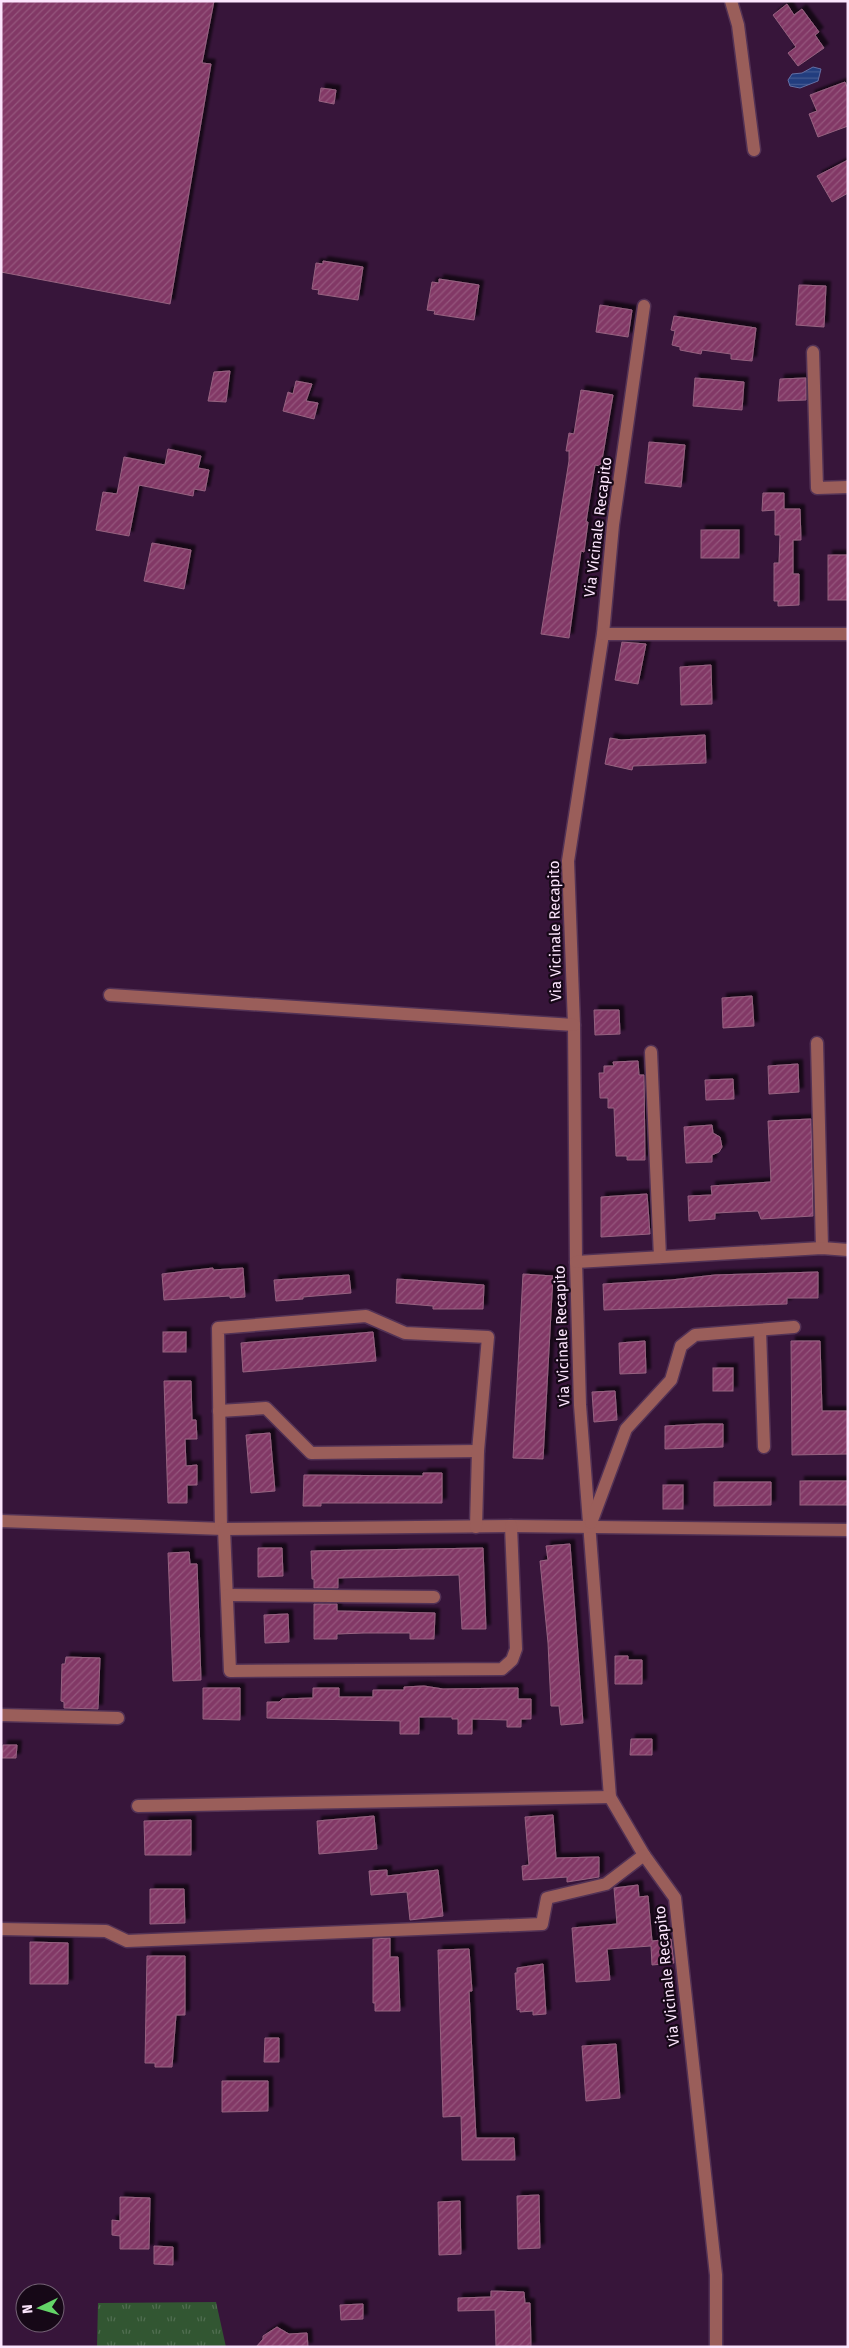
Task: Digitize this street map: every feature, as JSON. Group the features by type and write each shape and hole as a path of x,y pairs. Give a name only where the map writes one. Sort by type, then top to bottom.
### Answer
{"street":[{"path":"731,1 738,25 754,150"},
{"name":"Via Vicinale Recapito","path":"644,306 613,525 603,634 568,861 574,1025 576,1262 580,1405 610,1798 644,1855 675,1898 716,2275 716,2347"},
{"path":"813,352 817,488 848,487"},
{"path":"603,634 848,634"},
{"path":"110,995 574,1025"},
{"path":"817,1043 822,1248"},
{"path":"651,1052 660,1257"},
{"path":"576,1262 822,1248 848,1250"},
{"path":"476,1526 478,1451 488,1337 405,1333 366,1316 218,1328 222,1529 228,1596 230,1671 502,1669 512,1660 516,1649 511,1526"},
{"path":"589,1528 626,1429 671,1380 681,1346 695,1335 794,1327"},
{"path":"760,1330 764,1447"},
{"path":"219,1411 266,1408 311,1453 478,1451"},
{"path":"1,1521 222,1529 511,1526 848,1530"},
{"path":"228,1596 434,1597"},
{"path":"1,1715 118,1718"},
{"path":"138,1806 610,1798"},
{"path":"1,1930 106,1931 127,1941 542,1924 547,1898 606,1884 644,1855"}],"green space":[{"path":"216,2302 226,2347 97,2347 98,2303"}],"water":[{"path":"813,67 821,69 818,81 800,88 790,86 788,80 792,74 802,73"}],"building":[{"path":"1,1 214,1 202,63 211,64 170,304 1,272"},
{"path":"787,4 794,15 802,9 819,32 815,35 824,48 798,66 788,53 796,47 773,15"},
{"path":"845,82 848,89 848,126 818,137 809,114 817,111 810,95"},
{"path":"321,88 336,90 334,104 319,101"},
{"path":"848,160 848,193 832,202 817,176"},
{"path":"323,261 363,267 358,300 318,294 319,290 312,289 316,263 323,264"},
{"path":"439,279 479,285 474,320 434,314 435,311 427,310 432,282 439,283"},
{"path":"799,285 826,286 824,327 796,325"},
{"path":"600,305 632,310 628,337 596,332"},
{"path":"674,316 756,328 752,361 731,359 731,354 702,350 701,354 680,350 680,347 672,345 675,331 671,330"},
{"path":"230,371 226,402 208,401 214,372"},
{"path":"695,378 744,382 742,410 693,406"},
{"path":"806,378 806,400 778,401 780,379"},
{"path":"296,381 312,384 306,401 318,403 314,419 283,411 288,392 293,394"},
{"path":"581,390 613,395 601,466 595,465 586,522 588,522 584,552 581,551 569,638 541,634 569,461 569,451 566,451 569,433 574,434"},
{"path":"649,442 685,445 681,487 645,483"},
{"path":"168,449 201,456 198,468 209,470 205,491 194,489 193,496 139,485 129,536 96,530 103,492 117,494 124,457 165,465"},
{"path":"763,493 784,493 784,509 800,509 801,540 793,540 793,574 799,574 799,605 778,606 778,601 774,601 774,563 779,563 780,535 775,535 775,510 762,511"},
{"path":"701,530 739,530 739,558 701,558"},
{"path":"152,543 191,550 184,589 144,581"},
{"path":"828,555 848,555 848,600 828,600"},
{"path":"622,642 646,644 638,684 615,680"},
{"path":"711,665 712,704 681,705 680,667"},
{"path":"705,735 706,763 633,766 632,770 605,764 610,738 621,740"},
{"path":"752,996 754,1026 723,1028 722,998"},
{"path":"594,1010 619,1010 620,1034 595,1035"},
{"path":"638,1061 639,1075 644,1075 645,1160 627,1160 627,1156 616,1156 614,1108 608,1108 608,1098 600,1098 599,1073 604,1073 604,1066 614,1066 613,1062"},
{"path":"798,1064 799,1092 769,1094 768,1066"},
{"path":"733,1079 734,1099 706,1100 705,1080"},
{"path":"811,1119 813,1216 761,1219 758,1211 715,1213 715,1219 689,1221 688,1196 712,1195 711,1186 771,1182 768,1121"},
{"path":"712,1125 713,1133 720,1137 722,1147 719,1152 712,1155 712,1162 686,1163 684,1127"},
{"path":"647,1194 650,1234 601,1237 601,1197"},
{"path":"213,1268 213,1270 243,1268 245,1297 230,1298 230,1296 164,1300 162,1274"},
{"path":"818,1272 818,1298 787,1298 787,1304 604,1310 603,1284 715,1275"},
{"path":"523,1274 553,1276 543,1459 513,1458"},
{"path":"349,1275 351,1293 276,1301 274,1280"},
{"path":"397,1279 484,1285 483,1309 433,1309 433,1306 396,1303"},
{"path":"163,1332 186,1332 186,1352 163,1352"},
{"path":"373,1332 376,1361 243,1372 241,1343"},
{"path":"645,1341 646,1373 620,1374 619,1343"},
{"path":"791,1341 820,1341 822,1411 848,1411 848,1454 792,1455"},
{"path":"713,1368 733,1368 733,1391 713,1391"},
{"path":"164,1381 191,1381 192,1420 196,1420 197,1439 185,1439 186,1466 197,1465 197,1485 187,1485 187,1503 168,1503"},
{"path":"615,1391 617,1420 594,1422 592,1392"},
{"path":"723,1424 723,1447 665,1449 665,1426"},
{"path":"270,1433 275,1491 251,1493 246,1435"},
{"path":"423,1473 442,1473 442,1503 321,1503 321,1506 303,1506 304,1475 423,1476"},
{"path":"800,1481 848,1481 848,1505 800,1505"},
{"path":"714,1482 771,1482 771,1505 714,1506"},
{"path":"663,1485 683,1485 683,1509 663,1509"},
{"path":"570,1544 583,1723 561,1725 559,1706 551,1706 548,1643 540,1561 548,1560 546,1546"},
{"path":"258,1548 282,1548 283,1576 258,1577"},
{"path":"483,1548 486,1629 462,1629 459,1575 338,1578 338,1588 314,1588 314,1579 312,1579 311,1551"},
{"path":"189,1552 190,1564 197,1564 201,1680 173,1681 168,1553"},
{"path":"314,1604 337,1604 337,1611 435,1613 434,1639 410,1639 410,1633 364,1633 337,1634 337,1639 314,1639"},
{"path":"288,1614 289,1642 265,1643 264,1615"},
{"path":"615,1656 628,1656 628,1660 642,1660 642,1684 615,1684"},
{"path":"66,1657 100,1658 98,1709 64,1708 64,1702 61,1701 62,1664 65,1664"},
{"path":"424,1686 443,1689 518,1688 518,1699 531,1699 531,1719 521,1719 521,1727 507,1727 507,1720 472,1719 472,1734 458,1734 458,1719 452,1719 452,1717 419,1717 419,1734 400,1734 400,1721 267,1718 267,1702 279,1702 282,1699 313,1698 313,1688 339,1688 339,1697 373,1697 373,1690 404,1690 404,1687"},
{"path":"203,1688 240,1688 240,1720 203,1719"},
{"path":"631,1739 652,1739 652,1755 630,1755"},
{"path":"3,1745 17,1745 16,1758 2,1758"},
{"path":"553,1815 556,1858 599,1857 599,1877 567,1882 567,1877 523,1880 522,1866 529,1865 525,1817"},
{"path":"374,1816 377,1849 319,1854 317,1821"},
{"path":"191,1820 191,1855 145,1855 144,1821"},
{"path":"387,1870 387,1876 438,1870 443,1916 410,1920 407,1892 371,1895 369,1871"},
{"path":"638,1885 639,1897 648,1896 652,1941 671,1939 674,1963 652,1965 651,1946 607,1949 610,1980 576,1982 572,1928 617,1924 614,1888"},
{"path":"150,1889 184,1889 185,1923 150,1924"},
{"path":"390,1938 390,1957 398,1957 400,2011 375,2011 375,2003 373,2003 373,1939"},
{"path":"30,1942 68,1943 68,1984 30,1984"},
{"path":"469,1949 472,1991 469,1991 476,2138 514,2138 515,2160 462,2160 461,2116 443,2117 438,1950"},
{"path":"147,1956 185,1956 185,2015 176,2015 172,2067 155,2067 155,2063 145,2063"},
{"path":"543,1964 546,2014 533,2015 533,2011 520,2012 520,2009 517,2010 515,1973 517,1973 517,1968"},
{"path":"265,2038 279,2038 279,2062 264,2062"},
{"path":"616,2044 620,2098 586,2101 582,2046"},
{"path":"222,2081 268,2081 268,2111 222,2112"},
{"path":"539,2195 540,2248 518,2249 517,2196"},
{"path":"120,2197 150,2198 149,2249 120,2249 120,2236 112,2235 112,2220 120,2221"},
{"path":"460,2201 461,2254 439,2255 438,2202"},
{"path":"154,2246 173,2247 173,2265 154,2264"},
{"path":"491,2291 524,2292 525,2303 530,2303 531,2347 496,2347 495,2310 458,2311 458,2298 491,2297"},
{"path":"363,2304 363,2319 341,2320 340,2305"},
{"path":"277,2327 289,2334 307,2333 308,2347 256,2347 263,2339 263,2336"}]}
